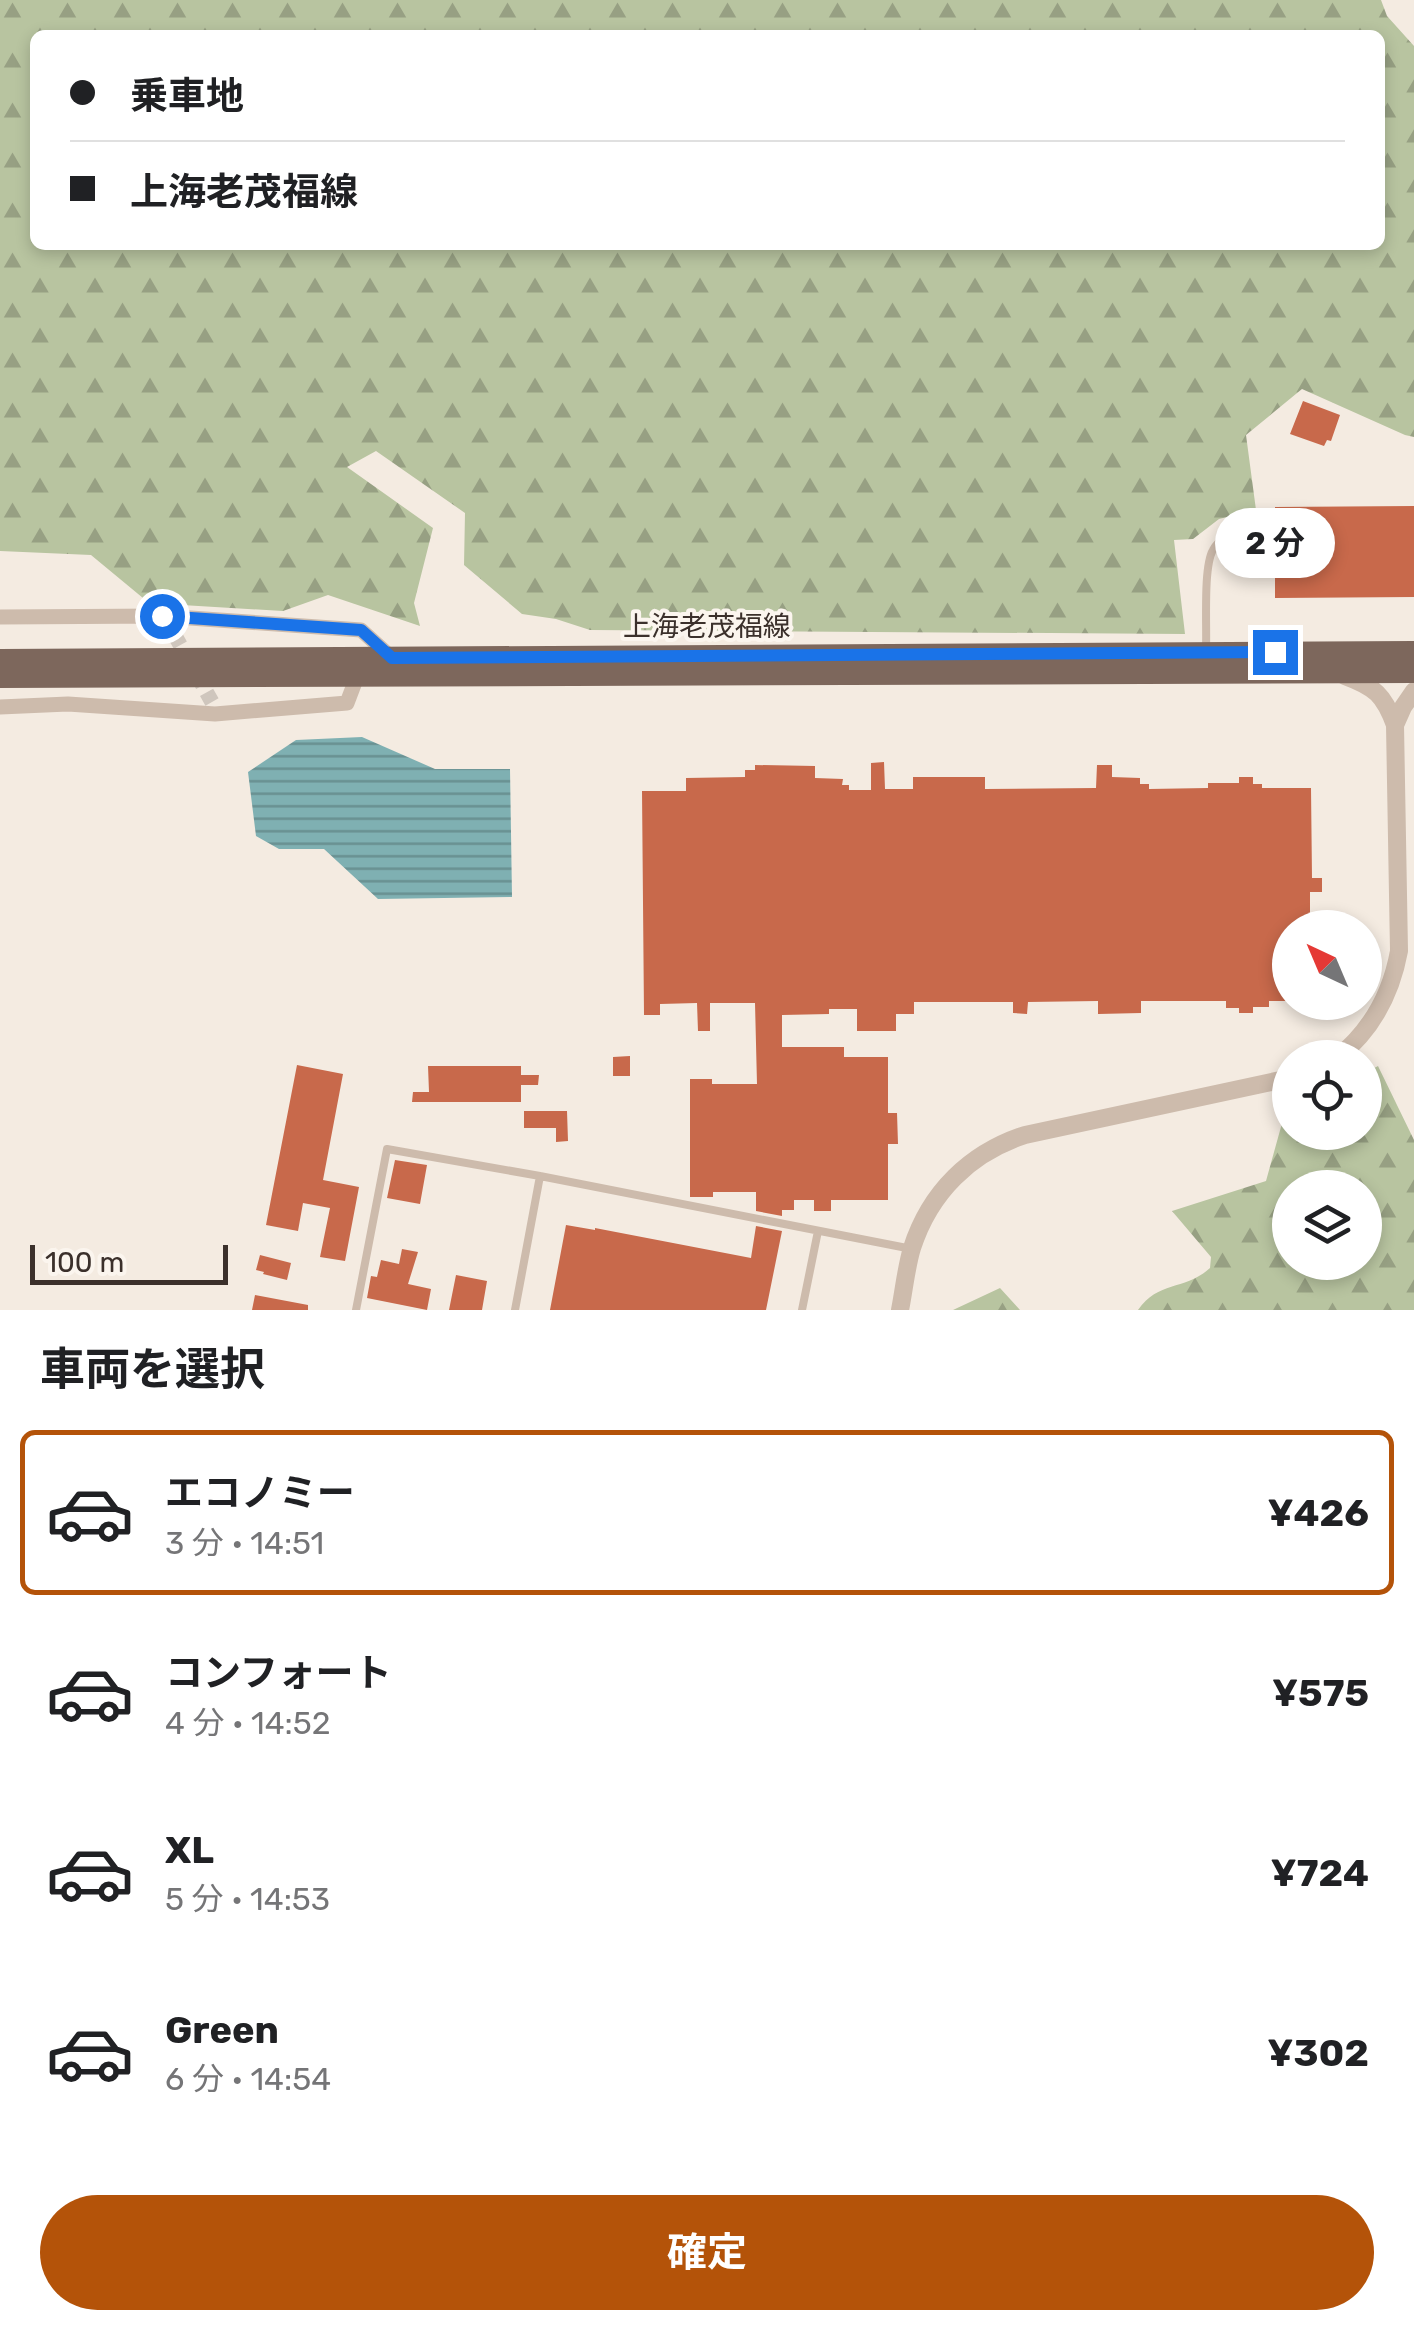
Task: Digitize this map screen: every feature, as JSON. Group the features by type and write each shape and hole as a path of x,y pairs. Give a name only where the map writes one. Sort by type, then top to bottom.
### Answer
{"main road":[{"name":"上海老茂福線","path":"0,660 1414,652"},
{"name":"上海老茂福線","path":"0,676 1414,672"}],"street":[{"path":"0,617 162,616 361,630 392,658"},
{"path":"162,616 173,632"},
{"path":"1336,672 1378,692 1395,725 1396,968 1376,1016 1357,1040"},
{"path":"0,707 68,704 171,712 348,703 358,674"},
{"path":"1395,725 1414,691"},
{"path":"900,1310 912,1250 924,1219 952,1179 980,1155 1004,1142 1042,1131 1272,1082"}],"lane":[{"path":"1206,652 1208,561 1225,536 1239,534"},
{"path":"358,1310 387,1148 912,1250"},
{"path":"515,1310 540,1176"},
{"path":"802,1310 818,1231"}],"green space":[{"path":"0,0 1381,0 1387,16 1414,46 1414,437 1302,389 1246,435 1256,510 1219,519 1193,539 1174,540 1185,634 590,630 522,614 464,565 465,513 376,451 347,467 433,528 414,603 420,626 328,595 283,611 149,603 91,555 0,551"},
{"path":"1382,1074 1414,1140 1414,1310 1138,1310 1155,1294 1210,1268 1211,1257 1172,1211 1266,1181 1275,1150 1382,1150"},
{"path":"1000,1288 1020,1310 953,1310"}],"water":[{"path":"362,737 435,769 510,769 512,897 378,899 324,849 279,849 256,836 248,772 296,740"}],"building":[{"path":"1303,401 1340,415 1331,441 1327,440 1324,446 1290,434"},
{"path":"1414,506 1414,597 1275,598 1275,507"},
{"path":"884,762 885,789 913,789 913,777 985,777 985,789 1096,788 1097,765 1112,765 1112,777 1140,778 1140,784 1149,784 1149,789 1208,788 1208,783 1239,783 1239,777 1253,777 1253,784 1262,784 1262,788 1311,788 1312,878 1322,878 1322,892 1310,892 1310,910 1272,910 1272,1001 1269,1007 1253,1007 1253,1013 1226,1008 1226,1001 1141,1001 1141,1013 1098,1014 1098,1001 1028,1002 1027,1014 1013,1013 1013,1002 914,1002 914,1014 896,1014 896,1031 857,1031 857,1009 782,1015 782,1047 844,1047 844,1057 888,1057 888,1113 897,1113 898,1144 888,1144 888,1200 831,1200 831,1211 814,1211 814,1200 794,1200 794,1210 782,1210 782,1216 756,1211 756,1192 713,1192 713,1197 690,1197 690,1079 712,1079 712,1084 757,1084 755,1003 710,1003 710,1031 698,1031 697,1003 660,1004 660,1015 644,1015 642,791 686,791 686,778 745,777 745,770 755,770 755,765 815,766 815,778 843,779 842,785 849,785 849,790 871,790 871,763"},
{"path":"630,1056 630,1076 613,1076 613,1057"},
{"path":"297,1065 343,1074 323,1180 359,1187 345,1261 320,1257 330,1208 303,1203 298,1231 266,1225"},
{"path":"428,1066 521,1066 521,1075 539,1075 538,1085 521,1085 521,1102 412,1102 413,1092 429,1092"},
{"path":"524,1111 567,1111 568,1141 556,1142 556,1128 524,1128"},
{"path":"395,1160 427,1165 420,1204 387,1198"},
{"path":"566,1225 751,1258 756,1226 782,1231 766,1310 550,1310"},
{"path":"402,1249 418,1252 408,1284 431,1289 427,1310 367,1298 371,1276 377,1277 381,1260 399,1264"},
{"path":"260,1255 291,1263 287,1280 256,1270"},
{"path":"456,1275 487,1281 482,1310 449,1310"},
{"path":"255,1295 308,1305 308,1310 252,1310"}],"tunnel":[{"path":"173,632 212,702"}],"route":[{"path":"162,616 361,630 392,658 1275,652"}]}
